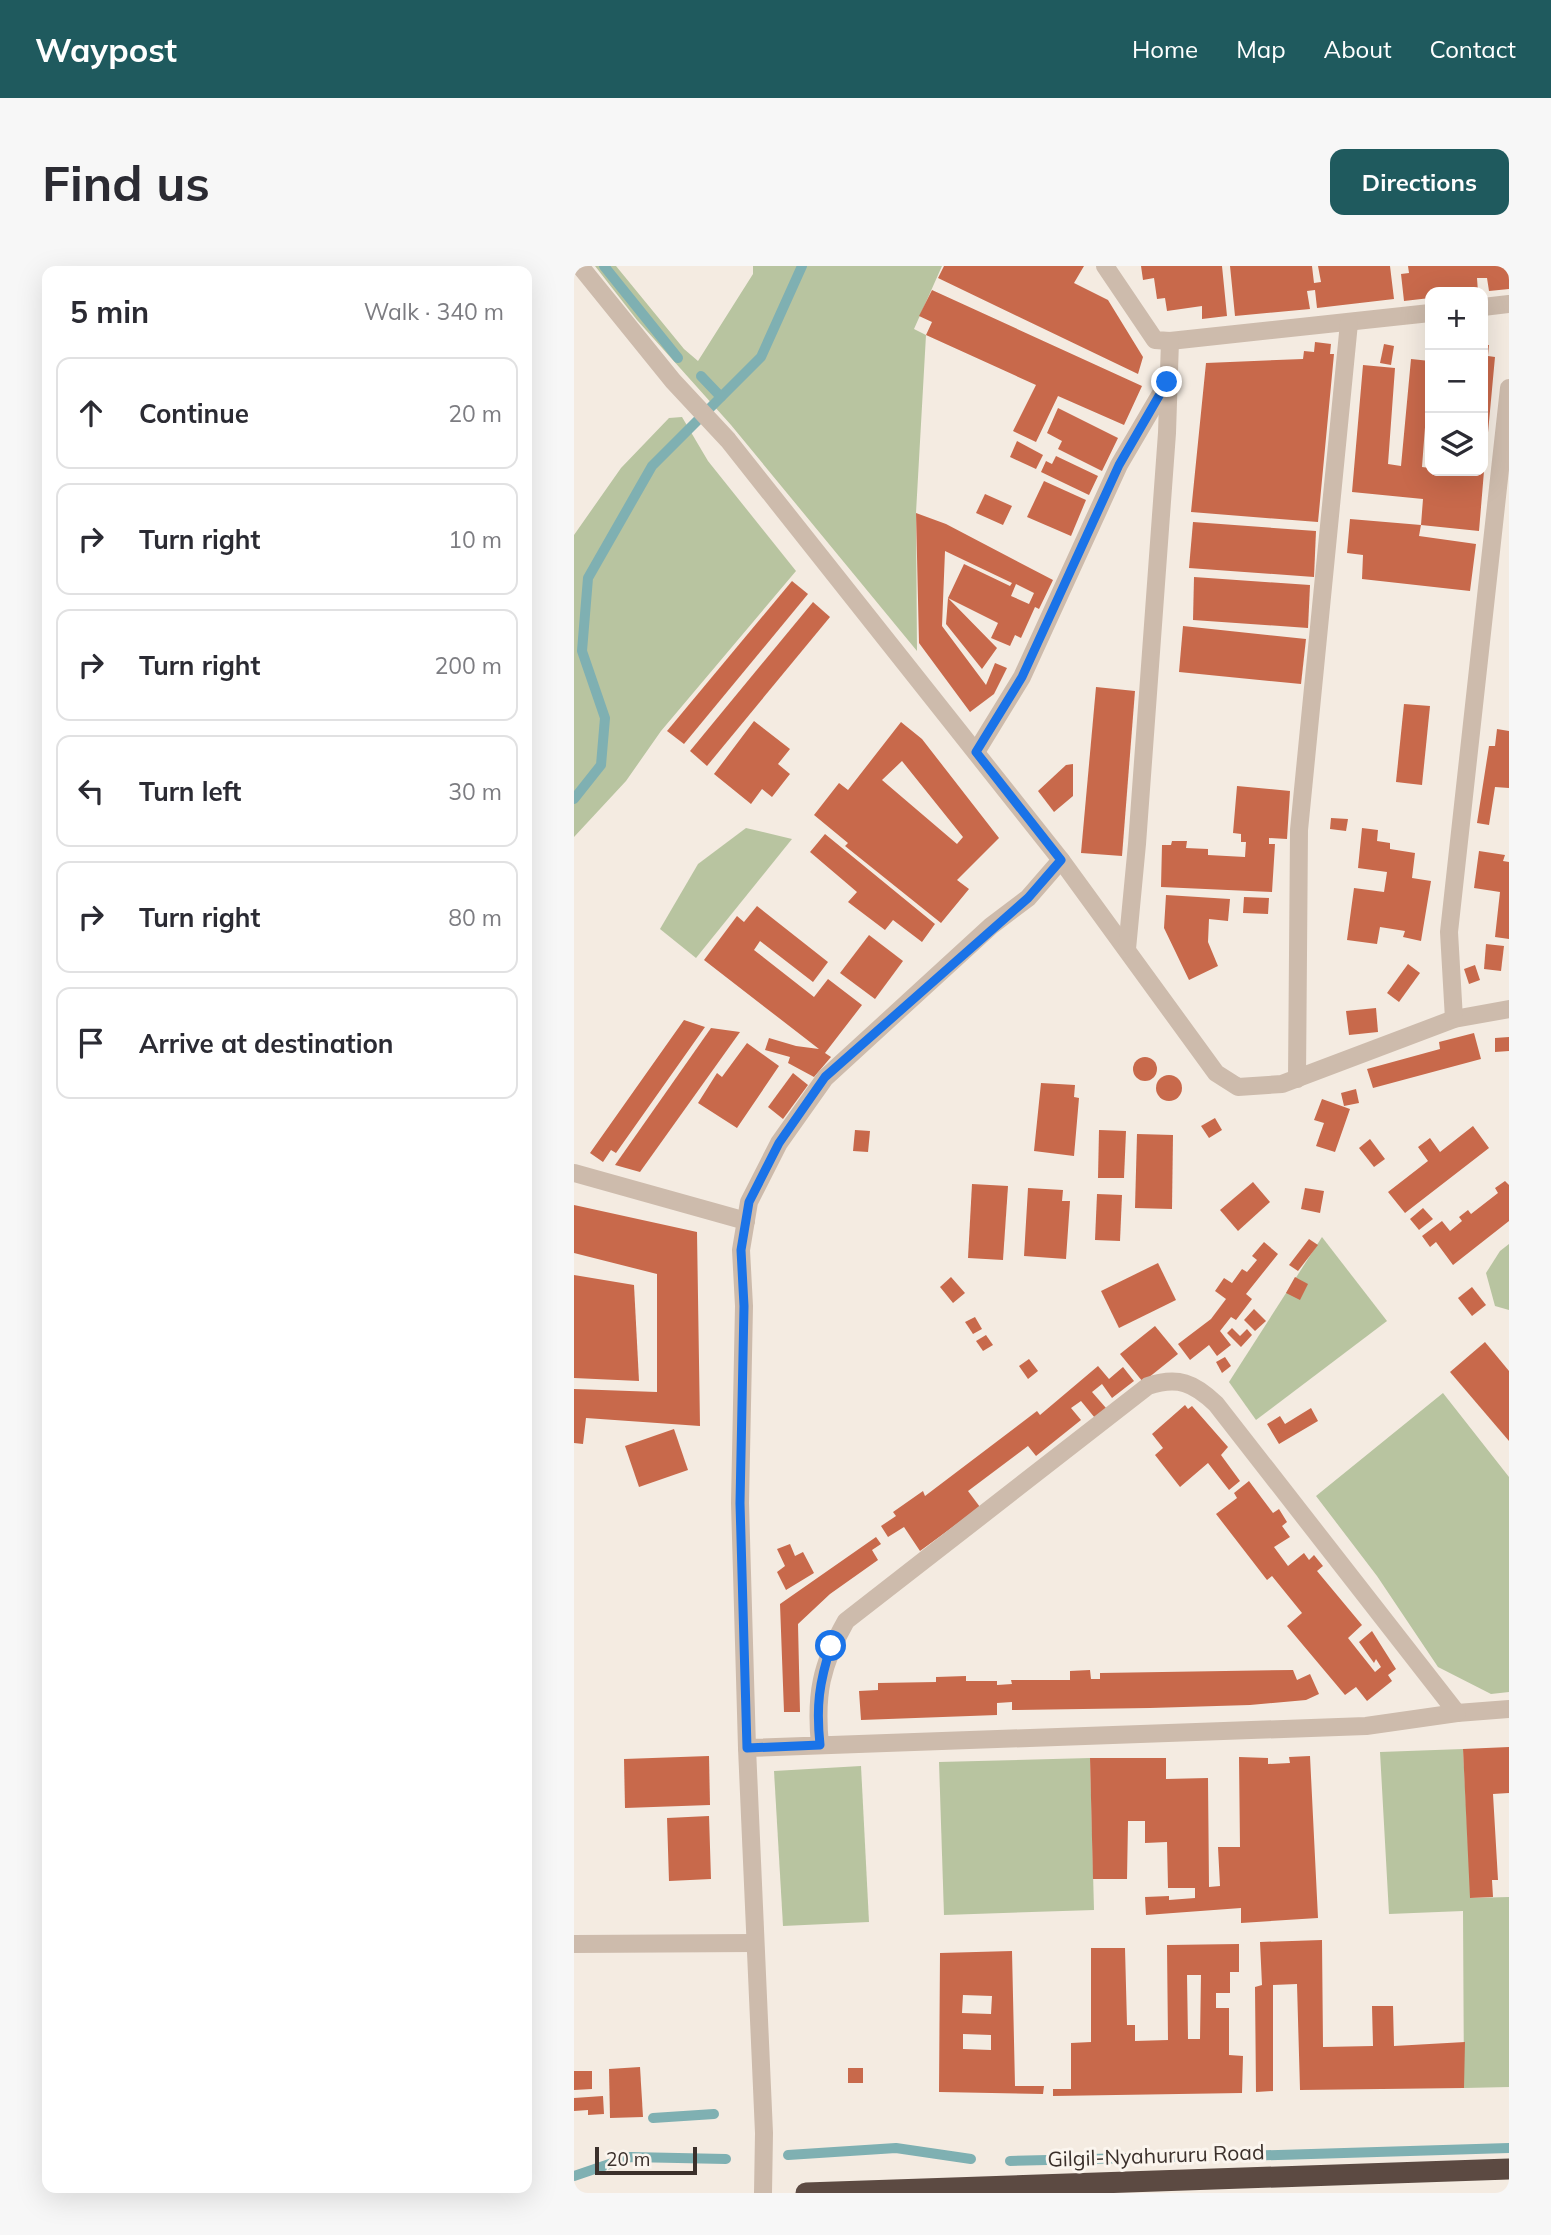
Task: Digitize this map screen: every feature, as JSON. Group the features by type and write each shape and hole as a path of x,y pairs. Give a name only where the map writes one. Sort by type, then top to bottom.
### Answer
{"highway":[{"name":"Gilgil-Nyahururu Road","path":"806,2193 1220,2185 1509,2169"}],"street":[{"path":"580,266 673,381 728,440 976,752 1061,860 1216,1073 1238,1087 1255,1088 1297,1079 1454,1019 1509,1009"},
{"path":"1105,266 1155,340 1170,341 1425,314"},
{"path":"1488,306 1509,304"},
{"path":"1297,1079 1299,830 1349,323"},
{"path":"1126,950 1138,844 1166,447 1170,341"},
{"path":"976,752 1022,677 1119,465 1167,382"},
{"path":"1454,1019 1449,932 1509,388"},
{"path":"763,2193 764,2133 740,1517 744,1306 741,1250 749,1202 779,1143 825,1077 1028,898 1061,860"},
{"path":"574,1172 746,1221"},
{"path":"820,1745 817,1714 819,1682 831,1646 846,1621 1148,1386 1168,1379 1186,1381 1216,1404 1457,1713"},
{"path":"747,1748 1366,1726 1457,1713 1509,1709"},
{"path":"574,1944 755,1943"}],"green space":[{"path":"595,266 616,266 684,349 698,361 753,274 753,266 942,266 914,329 926,335 916,513 917,651 731,425 637,320"},
{"path":"682,417 708,461 796,571 661,731 626,781 574,837 574,535 621,468 669,418"},
{"path":"746,828 792,839 696,958 660,929 698,864"},
{"path":"1322,1237 1387,1321 1256,1420 1229,1382"},
{"path":"1509,1244 1509,1310 1495,1306 1486,1273 1500,1251"},
{"path":"1443,1393 1509,1477 1509,1692 1491,1694 1438,1667 1377,1576 1316,1496"},
{"path":"1463,1749 1471,1898 1509,1897 1509,2087 1464,2088 1463,1911 1389,1914 1380,1752"},
{"path":"1090,1758 1094,1910 944,1915 939,1762"},
{"path":"861,1766 869,1922 783,1926 774,1771"}],"building":[{"path":"944,266 1084,266 1074,283 1108,300 1143,357 1138,374 938,278"},
{"path":"1141,266 1222,266 1227,316 1202,319 1202,306 1167,311 1165,298 1157,299 1154,278 1143,280"},
{"path":"1230,266 1312,266 1314,283 1321,282 1318,266 1390,266 1394,299 1317,308 1315,290 1307,291 1310,309 1235,316"},
{"path":"1408,266 1509,266 1509,289 1489,291 1487,278 1477,278 1478,287 1425,287 1425,299 1404,301 1401,274 1409,273"},
{"path":"932,290 1142,386 1124,425 1058,396 1036,442 1013,431 1036,385 926,335 932,322 919,316"},
{"path":"1315,342 1331,344 1330,354 1334,354 1318,522 1191,512 1206,363 1303,359 1304,351 1314,352"},
{"path":"1384,344 1394,346 1391,365 1380,363"},
{"path":"1488,356 1495,357 1488,433"},
{"path":"1411,359 1425,360 1422,467 1425,467 1425,476 1484,476 1479,531 1421,525 1423,499 1352,492 1363,365 1395,368 1388,464 1401,466"},
{"path":"1058,408 1118,438 1102,471 1058,449 1062,441 1047,433"},
{"path":"1017,441 1043,455 1036,469 1010,457"},
{"path":"1056,456 1098,476 1089,495 1041,472 1046,461 1052,464"},
{"path":"1044,481 1086,500 1071,536 1027,517"},
{"path":"985,494 1012,506 1003,525 976,513"},
{"path":"916,513 946,524 1053,580 1039,609 1035,607 1021,638 1015,635 1010,646 991,638 998,623 948,598 964,564 1010,586 1012,583 945,551 942,626 986,685 995,663 1007,668 994,694 970,712 919,643","holes":["1016,584 1034,593 1029,604 1011,596"]},
{"path":"1350,519 1421,525 1419,536 1476,544 1470,591 1362,579 1363,555 1347,553"},
{"path":"1193,522 1316,531 1314,577 1189,568"},
{"path":"1194,577 1310,585 1308,628 1193,620"},
{"path":"792,581 808,594 684,744 667,731"},
{"path":"948,598 997,648 982,669 946,624"},
{"path":"813,602 830,617 707,766 690,751"},
{"path":"1183,626 1306,639 1301,684 1179,672"},
{"path":"1096,687 1135,691 1122,856 1081,853"},
{"path":"1404,704 1430,706 1422,785 1396,782"},
{"path":"754,721 790,749 778,764 790,774 772,797 762,789 751,804 714,774"},
{"path":"901,722 922,739 999,838 957,880 969,889 941,923 845,846 848,843 814,815 839,783 848,790","holes":["902,761 963,837 957,844 882,780"]},
{"path":"1497,729 1509,731 1509,788 1495,787 1489,825 1477,823 1489,746 1495,746"},
{"path":"1073,764 1073,796 1054,812 1038,791 1066,765"},
{"path":"1237,786 1290,791 1287,839 1269,838 1269,844 1275,844 1272,892 1161,887 1162,845 1171,845 1172,841 1187,841 1186,848 1208,849 1208,855 1245,857 1246,842 1241,842 1241,834 1233,833"},
{"path":"1331,818 1348,819 1346,831 1330,829"},
{"path":"1362,828 1378,830 1377,841 1390,843 1390,849 1415,853 1412,878 1431,881 1421,941 1403,937 1405,931 1380,927 1377,944 1347,940 1354,888 1384,892 1387,872 1358,868"},
{"path":"825,834 935,924 922,942 893,920 885,930 848,902 857,892 810,852"},
{"path":"1479,851 1505,855 1503,861 1509,862 1509,939 1495,937 1500,892 1474,888"},
{"path":"1166,895 1230,899 1228,921 1209,919 1208,942 1218,966 1189,980 1164,928"},
{"path":"1244,897 1269,898 1268,914 1243,913"},
{"path":"757,906 828,962 813,982 760,941 754,950 814,997 828,979 862,1005 825,1053 831,1057 814,1077 788,1063 790,1057 765,1050 769,1038 819,1049 704,960 737,916 744,922"},
{"path":"869,935 903,961 875,999 840,973"},
{"path":"1486,944 1504,946 1501,971 1484,969"},
{"path":"1408,964 1420,973 1399,1002 1387,993"},
{"path":"1475,965 1480,980 1469,984 1464,969"},
{"path":"1376,1008 1378,1032 1349,1035 1346,1011"},
{"path":"684,1020 705,1027 616,1153 611,1150 603,1162 590,1153"},
{"path":"711,1028 740,1032 640,1172 615,1165"},
{"path":"1474,1033 1481,1059 1373,1088 1367,1069 1440,1049 1439,1042"},
{"path":"1509,1037 1509,1051 1495,1052 1495,1038"},
{"path":"747,1043 779,1066 737,1128 698,1103 717,1073 722,1077"},
{"path":"1145,1057 1156,1064 1157,1069 1150,1080 1145,1081 1134,1074 1133,1069 1140,1058"},
{"path":"793,1073 808,1085 783,1119 768,1107"},
{"path":"1169,1075 1178,1079 1182,1088 1178,1097 1169,1101 1160,1097 1156,1088 1160,1079"},
{"path":"1041,1083 1075,1085 1074,1097 1079,1098 1074,1156 1034,1151"},
{"path":"1356,1089 1359,1103 1344,1106 1341,1093"},
{"path":"1322,1099 1350,1109 1335,1152 1316,1146 1324,1123 1314,1120"},
{"path":"1215,1118 1222,1130 1209,1138 1201,1126"},
{"path":"1473,1126 1489,1148 1405,1213 1388,1192 1428,1161 1418,1147 1430,1138 1440,1152"},
{"path":"855,1130 870,1131 868,1152 853,1151"},
{"path":"1099,1130 1126,1131 1124,1178 1098,1178"},
{"path":"1137,1134 1173,1135 1172,1209 1135,1208"},
{"path":"1370,1139 1385,1159 1374,1167 1359,1148"},
{"path":"1505,1181 1509,1185 1509,1221 1453,1265 1436,1242 1430,1247 1422,1236 1442,1221 1450,1231 1462,1221 1459,1217 1468,1210 1471,1214 1498,1193 1495,1188"},
{"path":"1253,1182 1270,1202 1238,1231 1220,1210"},
{"path":"972,1184 1008,1186 1003,1260 968,1258"},
{"path":"1028,1188 1063,1190 1062,1201 1070,1201 1066,1259 1024,1256"},
{"path":"1305,1188 1324,1191 1320,1213 1301,1209"},
{"path":"1097,1194 1122,1195 1120,1241 1095,1240"},
{"path":"574,1205 697,1232 700,1426 586,1418 583,1444 574,1443 574,1389 657,1392 657,1274 574,1253"},
{"path":"1423,1208 1433,1219 1419,1230 1410,1219"},
{"path":"1309,1239 1318,1245 1298,1271 1289,1265"},
{"path":"1264,1242 1278,1254 1246,1294 1252,1299 1236,1320 1231,1317 1220,1331 1231,1345 1217,1356 1209,1345 1190,1360 1178,1344 1211,1319 1226,1299 1215,1291 1224,1278 1232,1283 1242,1269 1247,1272 1257,1260 1252,1256"},
{"path":"1158,1263 1176,1300 1119,1328 1101,1291"},
{"path":"574,1275 634,1285 639,1381 574,1378"},
{"path":"951,1277 965,1293 953,1303 940,1287"},
{"path":"1295,1277 1308,1284 1300,1300 1286,1293"},
{"path":"1472,1287 1486,1305 1472,1316 1458,1298"},
{"path":"1254,1309 1266,1321 1255,1331 1244,1320"},
{"path":"975,1317 982,1329 973,1334 965,1322"},
{"path":"1155,1326 1178,1354 1143,1382 1120,1354"},
{"path":"1232,1328 1240,1336 1247,1329 1252,1335 1241,1347 1227,1333"},
{"path":"986,1335 993,1345 983,1351 976,1341"},
{"path":"1485,1342 1509,1371 1509,1441 1450,1372"},
{"path":"1225,1357 1231,1366 1222,1373 1216,1362"},
{"path":"1029,1359 1038,1371 1028,1379 1019,1366"},
{"path":"1098,1366 1109,1379 1123,1367 1134,1381 1112,1398 1102,1384 1092,1392 1106,1408 1095,1418 1081,1401 1071,1408 1081,1420 1036,1456 1028,1446 968,1491 980,1507 920,1551 904,1527 888,1537 881,1526 896,1516 893,1512 923,1491 925,1496 1037,1411 1040,1415"},
{"path":"1185,1405 1188,1409 1192,1406 1228,1447 1221,1455 1240,1481 1229,1490 1208,1463 1180,1487 1155,1455 1163,1448 1152,1434"},
{"path":"1311,1408 1318,1421 1279,1444 1267,1424 1280,1416 1285,1424"},
{"path":"674,1429 688,1470 639,1487 625,1446"},
{"path":"1249,1481 1273,1513 1279,1509 1287,1522 1282,1526 1290,1537 1274,1547 1288,1566 1304,1553 1309,1560 1314,1555 1323,1566 1317,1571 1362,1625 1348,1638 1375,1672 1381,1667 1376,1659 1374,1663 1359,1642 1372,1631 1396,1669 1388,1675 1392,1681 1367,1701 1356,1687 1345,1695 1287,1626 1302,1613 1272,1576 1267,1580 1216,1514 1237,1498 1234,1493"},
{"path":"876,1537 881,1544 872,1550 878,1560 830,1594 798,1624 800,1712 784,1712 780,1604"},
{"path":"790,1544 795,1556 803,1552 814,1573 786,1590 777,1572 785,1566 777,1549"},
{"path":"1090,1670 1091,1679 1100,1679 1100,1673 1293,1670 1297,1680 1310,1674 1319,1694 1306,1700 1250,1705 1150,1708 1012,1710 1012,1702 997,1703 997,1715 861,1720 859,1691 878,1690 878,1683 936,1682 936,1677 966,1676 966,1681 997,1681 997,1685 1012,1684 1011,1680 1070,1680 1070,1671"},
{"path":"1509,1747 1509,1793 1493,1794 1498,1880 1492,1880 1493,1897 1470,1898 1463,1749"},
{"path":"709,1756 710,1805 625,1808 624,1759"},
{"path":"1310,1756 1318,1918 1241,1923 1241,1908 1146,1915 1145,1897 1169,1896 1169,1900 1195,1898 1195,1888 1168,1888 1167,1842 1145,1843 1145,1821 1128,1821 1127,1879 1093,1879 1090,1758 1166,1758 1166,1779 1208,1778 1209,1887 1220,1886 1218,1847 1240,1847 1239,1757 1268,1758 1268,1764 1290,1763 1289,1757"},
{"path":"709,1816 711,1879 669,1881 667,1818"},
{"path":"1322,1940 1323,2047 1373,2046 1372,2006 1393,2006 1394,2046 1465,2042 1464,2088 1300,2090 1297,1984 1273,1985 1273,2091 1256,2092 1255,1987 1262,1985 1260,1942"},
{"path":"1239,1944 1239,1972 1230,1972 1230,1993 1216,1993 1216,2008 1229,2008 1229,2055 1243,2056 1242,2093 1053,2096 1053,2089 1071,2089 1071,2043 1091,2042 1091,1948 1125,1948 1127,2025 1135,2025 1135,2041 1168,2040 1167,1945","holes":["1187,1975 1201,1975 1200,2039 1188,2039"]},
{"path":"1012,1951 1015,2086 1044,2086 1043,2094 939,2092 940,1953","holes":["963,1995 992,1996 991,2014 962,2013","963,2034 991,2035 991,2050 963,2049"]},
{"path":"640,2067 643,2117 610,2118 609,2069"},
{"path":"848,2068 863,2068 863,2083 848,2083"},
{"path":"574,2071 592,2071 592,2089 574,2090"},
{"path":"603,2096 604,2114 588,2115 588,2110 574,2111 574,2098"}],"waterway":[{"path":"604,266 678,358"},
{"path":"574,799 601,765 605,718 582,651 588,578 652,466 761,357 802,266"},
{"path":"701,376 721,397"},
{"path":"653,2118 714,2114"},
{"path":"788,2155 896,2148 971,2159"},
{"path":"1242,2156 1509,2148"},
{"path":"574,2176 630,2157 726,2159"},
{"path":"1010,2161 1173,2157"}],"route":[{"path":"831,1646 819,1682 817,1714 820,1745 747,1748 740,1503 744,1306 741,1250 749,1202 779,1143 825,1077 992,926 1028,898 1061,860 976,752 1022,677 1119,465 1167,382"}]}
